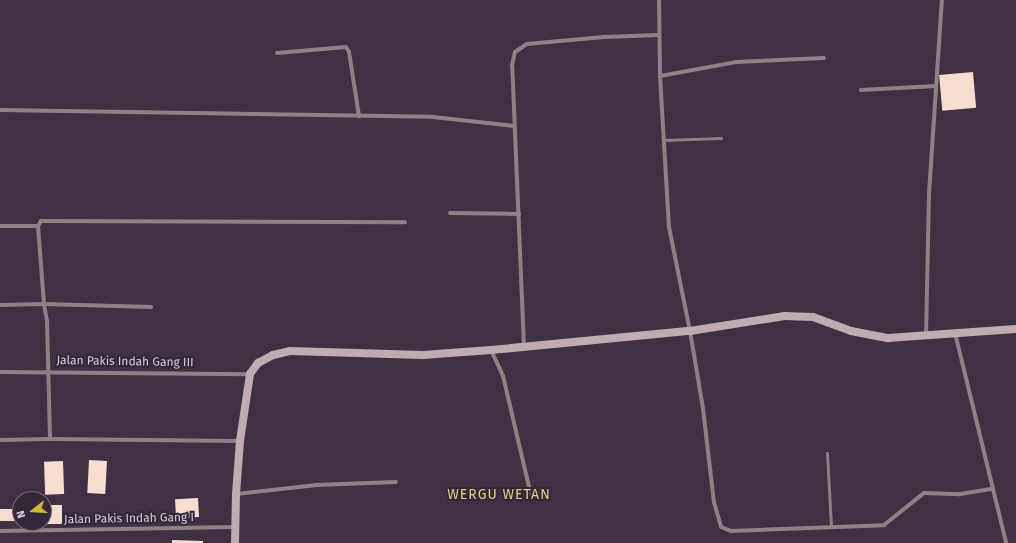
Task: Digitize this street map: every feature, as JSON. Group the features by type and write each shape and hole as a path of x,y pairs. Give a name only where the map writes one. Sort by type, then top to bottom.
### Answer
{"street":[{"path":"658,0 663,140 669,227 690,331 703,409 714,502 721,527 731,531 889,524 924,493 960,494 993,489"},
{"path":"926,337 929,194 942,0"},
{"path":"524,347 512,65 515,52 527,44 604,37 659,35"},
{"path":"277,53 346,47 349,52 359,116"},
{"path":"660,76 736,62 824,58"},
{"path":"861,90 936,86"},
{"path":"0,110 433,117 514,126"},
{"path":"450,213 519,214"},
{"path":"0,226 38,226 43,221 405,222"},
{"path":"38,226 44,304 48,321 50,438"},
{"path":"0,305 44,304 151,307"},
{"path":"235,543 236,494 240,441 250,374 258,363 290,351 423,355 690,331 785,316 812,316 851,331 888,338 926,337 955,333 1016,329"},
{"path":"955,333 1006,543"},
{"path":"491,350 504,376 531,496"},
{"name":"Jalan Pakis Indah Gang III","path":"0,372 50,371 250,374"},
{"path":"0,440 50,438 240,441"},
{"path":"236,494 316,485 396,482"},
{"name":"Jalan Pakis Indah Gang I","path":"0,531 235,527"}],"lane":[{"path":"663,140 721,138"},
{"path":"827,453 831,527"}],"building":[{"path":"973,72 976,108 942,111 939,75"},
{"path":"89,460 107,461 105,494 87,493"},
{"path":"63,461 64,494 52,494 52,491 45,491 44,462"},
{"path":"198,498 199,517 176,518 175,499"},
{"path":"52,505 62,505 62,524 52,524"},
{"path":"0,509 12,509 12,521 0,521"},
{"path":"172,540 203,541 203,543 172,543"}],"district":[{"name":"WERGU WETAN","path":"499,495"}]}
